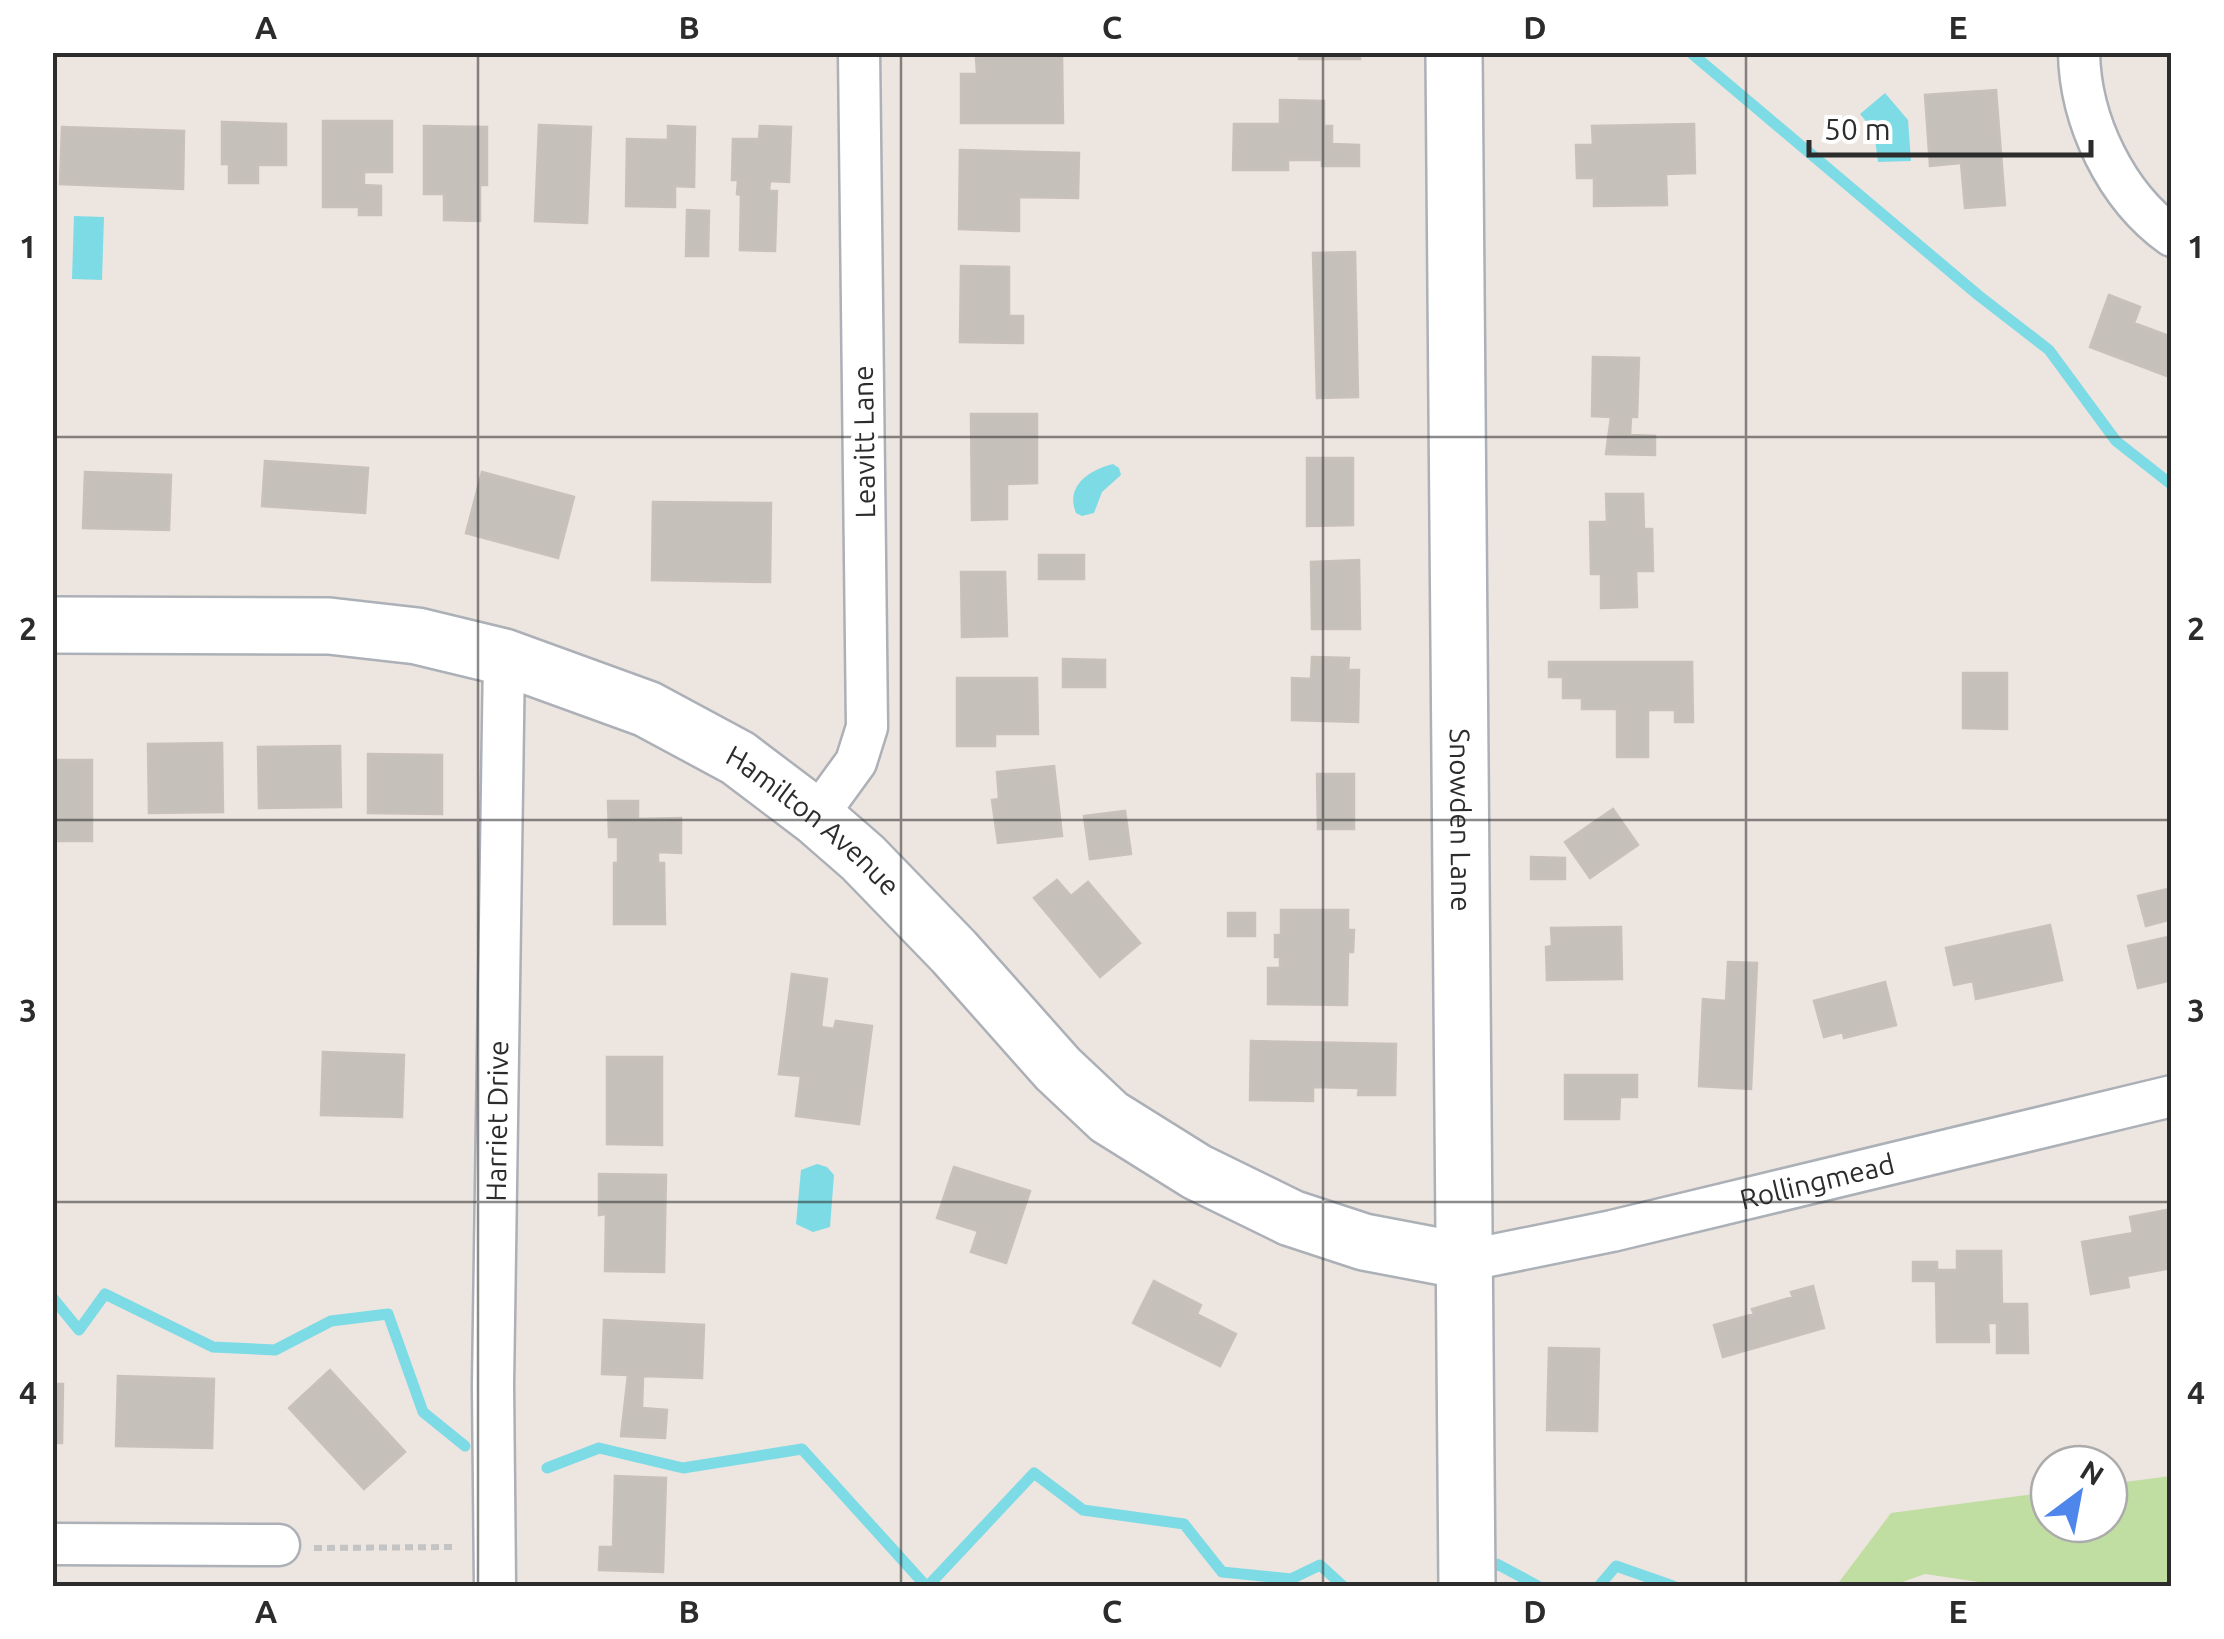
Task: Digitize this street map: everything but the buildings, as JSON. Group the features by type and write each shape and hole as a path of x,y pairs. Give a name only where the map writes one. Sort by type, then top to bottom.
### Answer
{"street":[{"name":"Leavitt Lane","path":"816,817 856,762 867,727 859,52"},
{"name":"Snowden Lane","path":"1454,52 1466,1563"},
{"path":"2079,52 2089,116 2107,160 2136,202 2172,236"},
{"name":"Hamilton Avenue","path":"52,625 328,626 417,636 504,658 647,709 738,758 863,858 954,952 1058,1069 1110,1117 1197,1172 1290,1218 1364,1242 1464,1260"},
{"name":"Harriet Drive","path":"495,1586 492,1385 504,658"},
{"name":"Rollingmead","path":"1464,1260 1612,1231 2172,1096"},
{"path":"52,1544 293,1546"}],"path":[{"path":"293,1546 466,1547"}],"green space":[{"path":"2171,1476 2171,1586 2006,1586 1925,1574 1891,1586 1836,1586 1891,1513 2029,1495 2029,1544 2129,1544 2129,1481"}],"water":[{"path":"1885,93 1908,120 1911,161 1878,162 1874,131 1860,114"},
{"path":"74,216 104,217 102,280 72,279"},
{"path":"1113,464 1121,475 1102,492 1094,513 1076,513 1074,495 1081,481"},
{"path":"817,1164 834,1175 830,1227 813,1232 796,1224 801,1170"}],"waterway":[{"path":"1690,52 1978,295 2049,350 2116,441 2172,485"},
{"path":"52,1297 79,1330 105,1294 213,1347 275,1350 331,1321 388,1314 423,1412 465,1446"},
{"path":"547,1468 599,1448 683,1468 802,1449 926,1586"},
{"path":"928,1586 1034,1473 1083,1510 1184,1524 1222,1572 1291,1579 1320,1565 1343,1586"},
{"path":"1483,1573 1497,1564 1538,1586"},
{"path":"1599,1586 1616,1566 1673,1586"}]}
